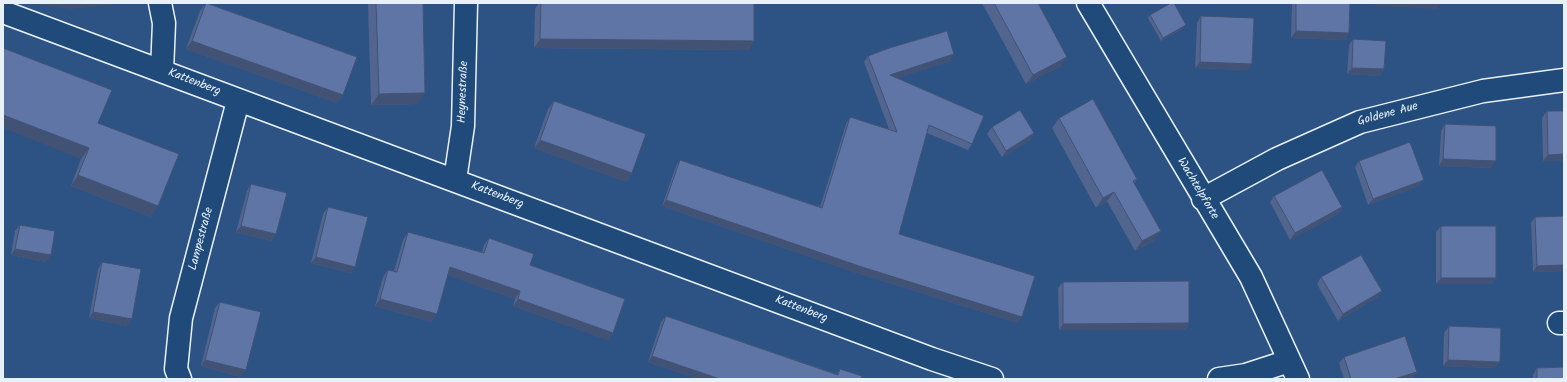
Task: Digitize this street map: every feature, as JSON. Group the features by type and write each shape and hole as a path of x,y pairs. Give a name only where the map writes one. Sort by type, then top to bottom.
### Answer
{"street":[{"path":"160,3 164,23 162,71"},
{"name":"Heynestraße","path":"455,180 464,126 466,3"},
{"name":"Wachtelpforte","path":"1088,3 1250,277 1294,370"},
{"name":"Kattenberg","path":"3,12 932,359 992,379"},
{"name":"Goldene Aue","path":"1203,199 1277,159 1360,122 1483,91 1564,80"},
{"name":"Lampestraße","path":"180,379 176,369 181,318 238,100"},
{"path":"1219,379 1294,370"}],"building":[{"path":"206,3 357,57 343,95 192,41"},
{"path":"376,3 423,3 425,93 379,94"},
{"path":"541,3 754,3 754,41 540,39"},
{"path":"994,3 1038,3 1067,57 1033,75"},
{"path":"1171,3 1174,3 1186,25 1163,38 1150,15"},
{"path":"1296,3 1350,3 1349,33 1296,31"},
{"path":"1201,16 1254,18 1252,64 1200,62"},
{"path":"947,31 954,54 890,75 984,116 972,144 929,125 899,234 1035,276 1022,317 862,267 666,200 680,160 822,208 850,117 897,132 868,56 889,48"},
{"path":"1353,39 1386,41 1384,69 1352,68"},
{"path":"3,48 112,90 98,123 179,154 158,206 78,175 89,148 3,115"},
{"path":"1093,99 1137,179 1133,181 1161,231 1142,241 1114,192 1103,198 1059,118"},
{"path":"554,101 646,134 632,173 540,140"},
{"path":"1020,110 1034,133 1006,151 992,127"},
{"path":"1547,111 1564,111 1564,154 1548,155"},
{"path":"1445,124 1496,126 1496,161 1443,159"},
{"path":"1410,142 1424,180 1373,199 1359,161"},
{"path":"1322,170 1342,207 1295,233 1274,196"},
{"path":"251,184 287,193 276,234 241,226"},
{"path":"328,207 368,217 355,267 316,257"},
{"path":"1564,216 1564,265 1537,266 1535,217"},
{"path":"20,225 55,231 51,255 15,249"},
{"path":"1441,226 1496,226 1496,278 1441,278"},
{"path":"408,232 484,253 489,238 534,254 530,265 625,299 613,333 518,299 520,291 450,267 437,314 380,299 388,270 397,272"},
{"path":"1361,255 1382,291 1343,314 1321,277"},
{"path":"102,262 141,269 132,319 93,312"},
{"path":"1189,281 1189,323 1063,324 1063,282"},
{"path":"220,302 261,312 246,370 205,360"},
{"path":"666,316 838,375 840,369 862,376 861,379 720,379 652,356"},
{"path":"1449,326 1501,328 1500,362 1448,360"},
{"path":"1405,336 1417,372 1394,379 1351,379 1344,357"},
{"path":"1564,367 1564,379 1537,379 1537,368"}]}
